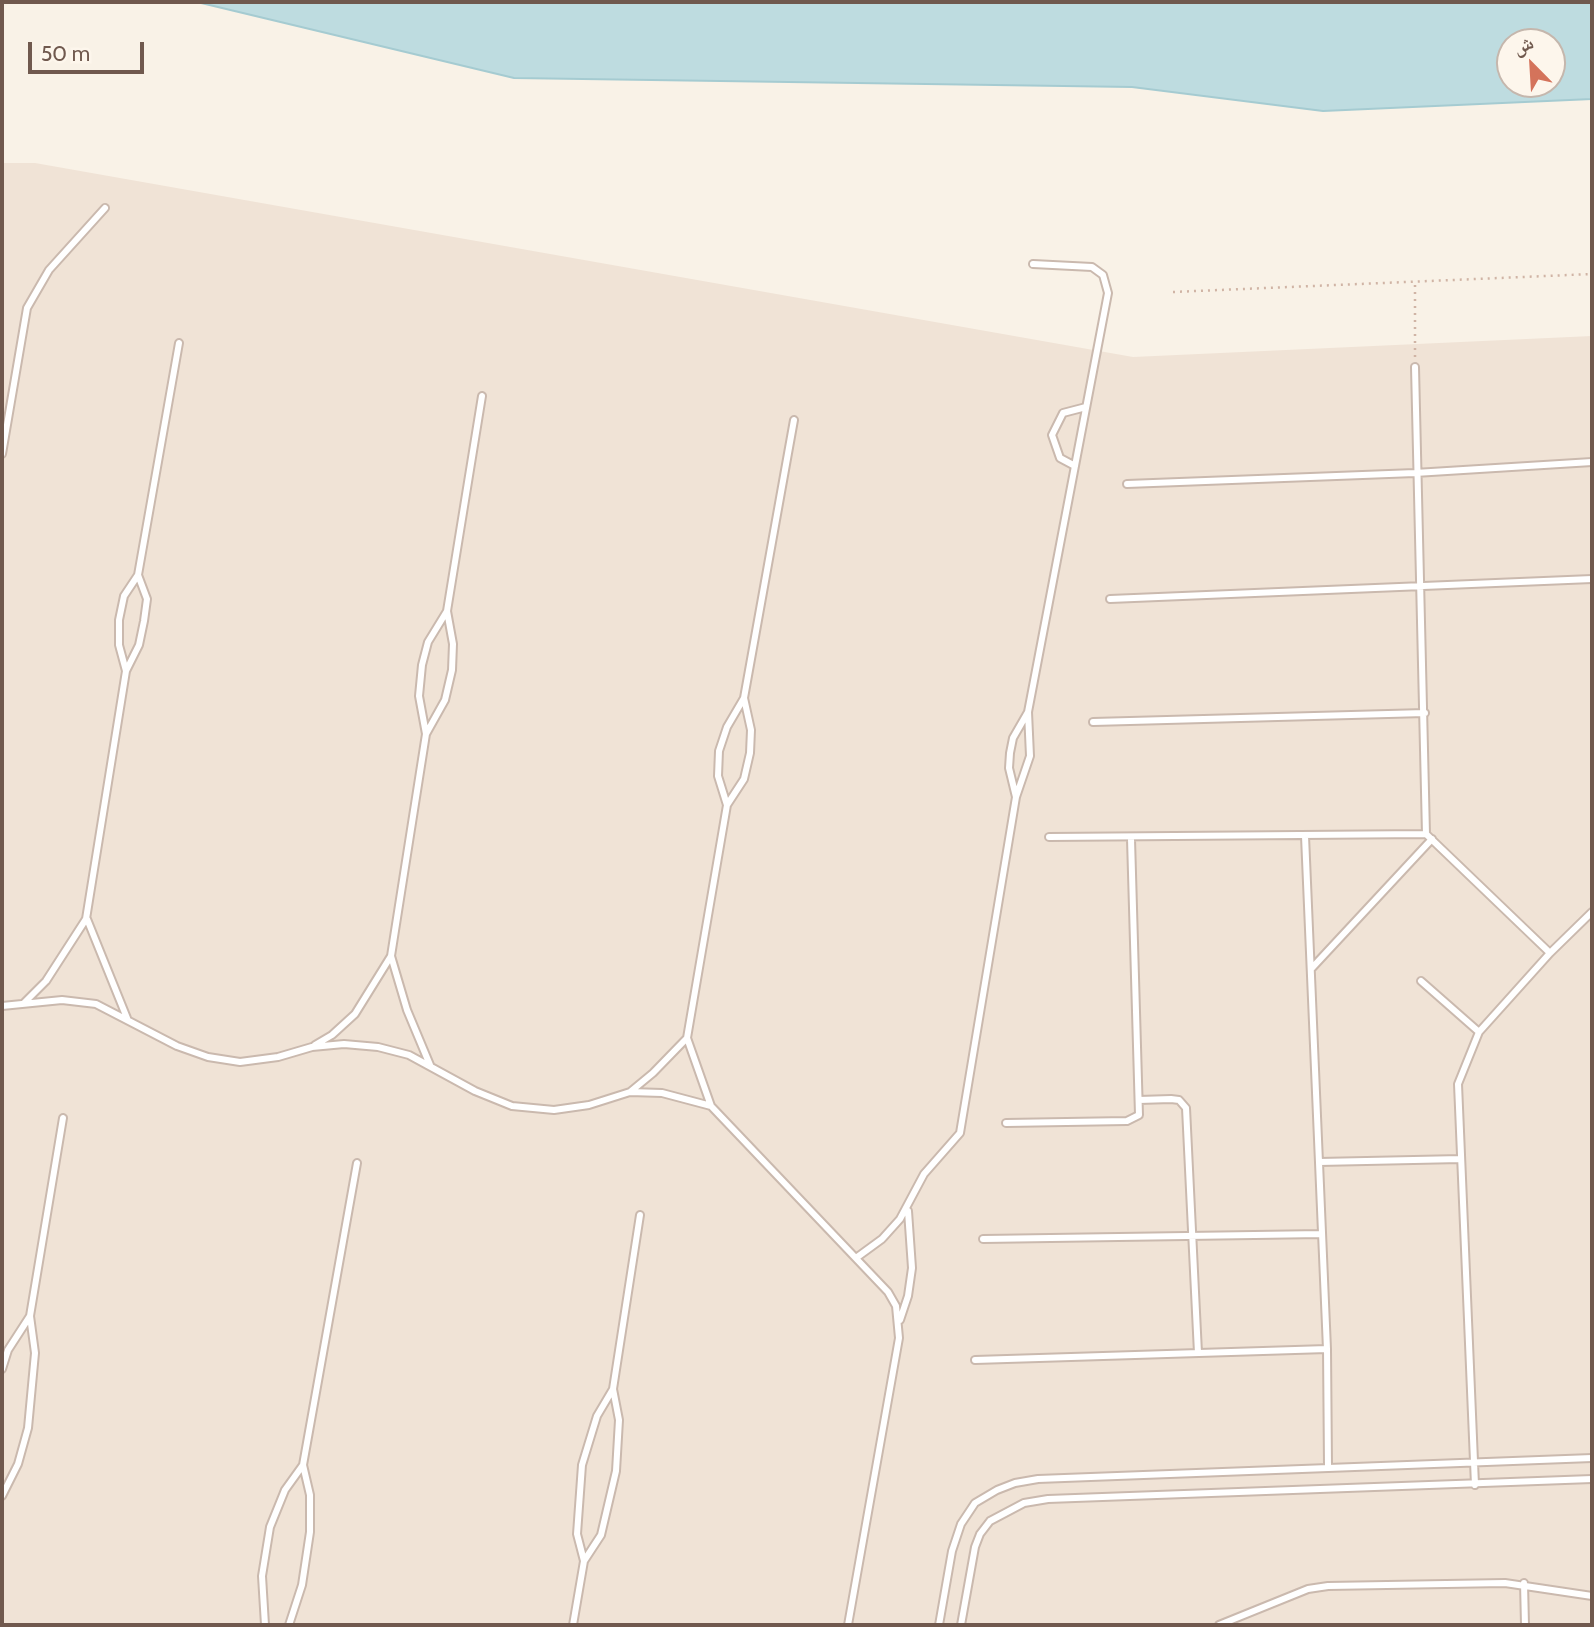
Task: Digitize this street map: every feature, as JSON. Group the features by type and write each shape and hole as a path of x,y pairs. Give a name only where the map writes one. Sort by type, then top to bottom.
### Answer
{"lane":[{"path":"2,454 27,308 49,270 105,208"},
{"path":"856,1258 882,1239 908,1209 924,1174 953,1143 962,1126 1016,797 1030,756 1028,712 1108,293 1106,281 1092,267 1033,264"},
{"path":"126,671 119,645 119,620 124,596 138,575 180,343"},
{"path":"1311,969 1429,836 1415,473 1415,367"},
{"path":"312,1047 332,1035 355,1014 391,956 426,734 444,699 452,670 453,644 447,611 482,396"},
{"path":"1075,466 1055,451 1052,435 1063,413 1086,407"},
{"path":"727,805 718,776 719,751 727,727 744,698 794,420"},
{"path":"1127,484 1415,473 1592,462"},
{"path":"24,1003 46,981 86,919 126,671 139,645 145,621 147,598 138,575"},
{"path":"1110,598 1592,579"},
{"path":"426,734 419,696 422,664 428,642 447,611"},
{"path":"744,698 751,730 750,753 744,779 727,805 687,1038 711,1106 888,1292 900,1322"},
{"path":"1016,797 1009,768 1010,753 1016,731 1028,712"},
{"path":"1093,722 1425,713"},
{"path":"1305,836 1327,1349 1328,1466"},
{"path":"1049,837 1130,839 1429,836 1550,953"},
{"path":"1006,1123 1127,1121 1139,1115 1130,839"},
{"path":"1475,1485 1458,1084 1479,1032 1550,953 1592,912"},
{"path":"86,919 127,1018"},
{"path":"391,956 407,1010 430,1065"},
{"path":"1421,982 1479,1032"},
{"path":"2,1006 62,1000 96,1004 177,1046 208,1057 240,1062 278,1057 312,1047 344,1044 378,1047 409,1055 475,1091 512,1106 554,1111 589,1105 630,1092 662,1093 711,1106"},
{"path":"630,1092 670,1058 687,1038"},
{"path":"1139,1100 1171,1098 1179,1100 1186,1108 1198,1353"},
{"path":"2,1496 18,1464 28,1428 35,1353 30,1316 63,1118"},
{"path":"1319,1162 1461,1159"},
{"path":"289,1625 302,1585 310,1532 310,1495 303,1465 357,1163"},
{"path":"848,1625 900,1322 908,1296 912,1268 908,1209"},
{"path":"584,1560 601,1535 616,1471 619,1420 613,1389 640,1215"},
{"path":"983,1239 1322,1234"},
{"path":"2,1369 8,1350 30,1316"},
{"path":"975,1360 1327,1349"},
{"path":"573,1625 584,1560 578,1534 582,1465 597,1416 613,1389"},
{"path":"939,1625 952,1551 961,1524 975,1503 997,1490 1038,1479 1592,1458"},
{"path":"265,1625 262,1576 270,1527 285,1490 303,1465"},
{"path":"961,1625 980,1534 990,1521 1024,1503 1048,1499 1592,1479"},
{"path":"1219,1625 1308,1589 1328,1586 1524,1584 1592,1596"},
{"path":"1524,1584 1525,1625"}],"path":[{"path":"1173,292 1415,284 1592,274"},
{"path":"1415,284 1415,367"}],"shaded area":[{"path":"2,163 35,163 1133,357 1592,336 1592,1625 2,1625"}],"water":[{"path":"197,2 1592,2 1592,99 1323,111 1132,87 514,78"}]}
